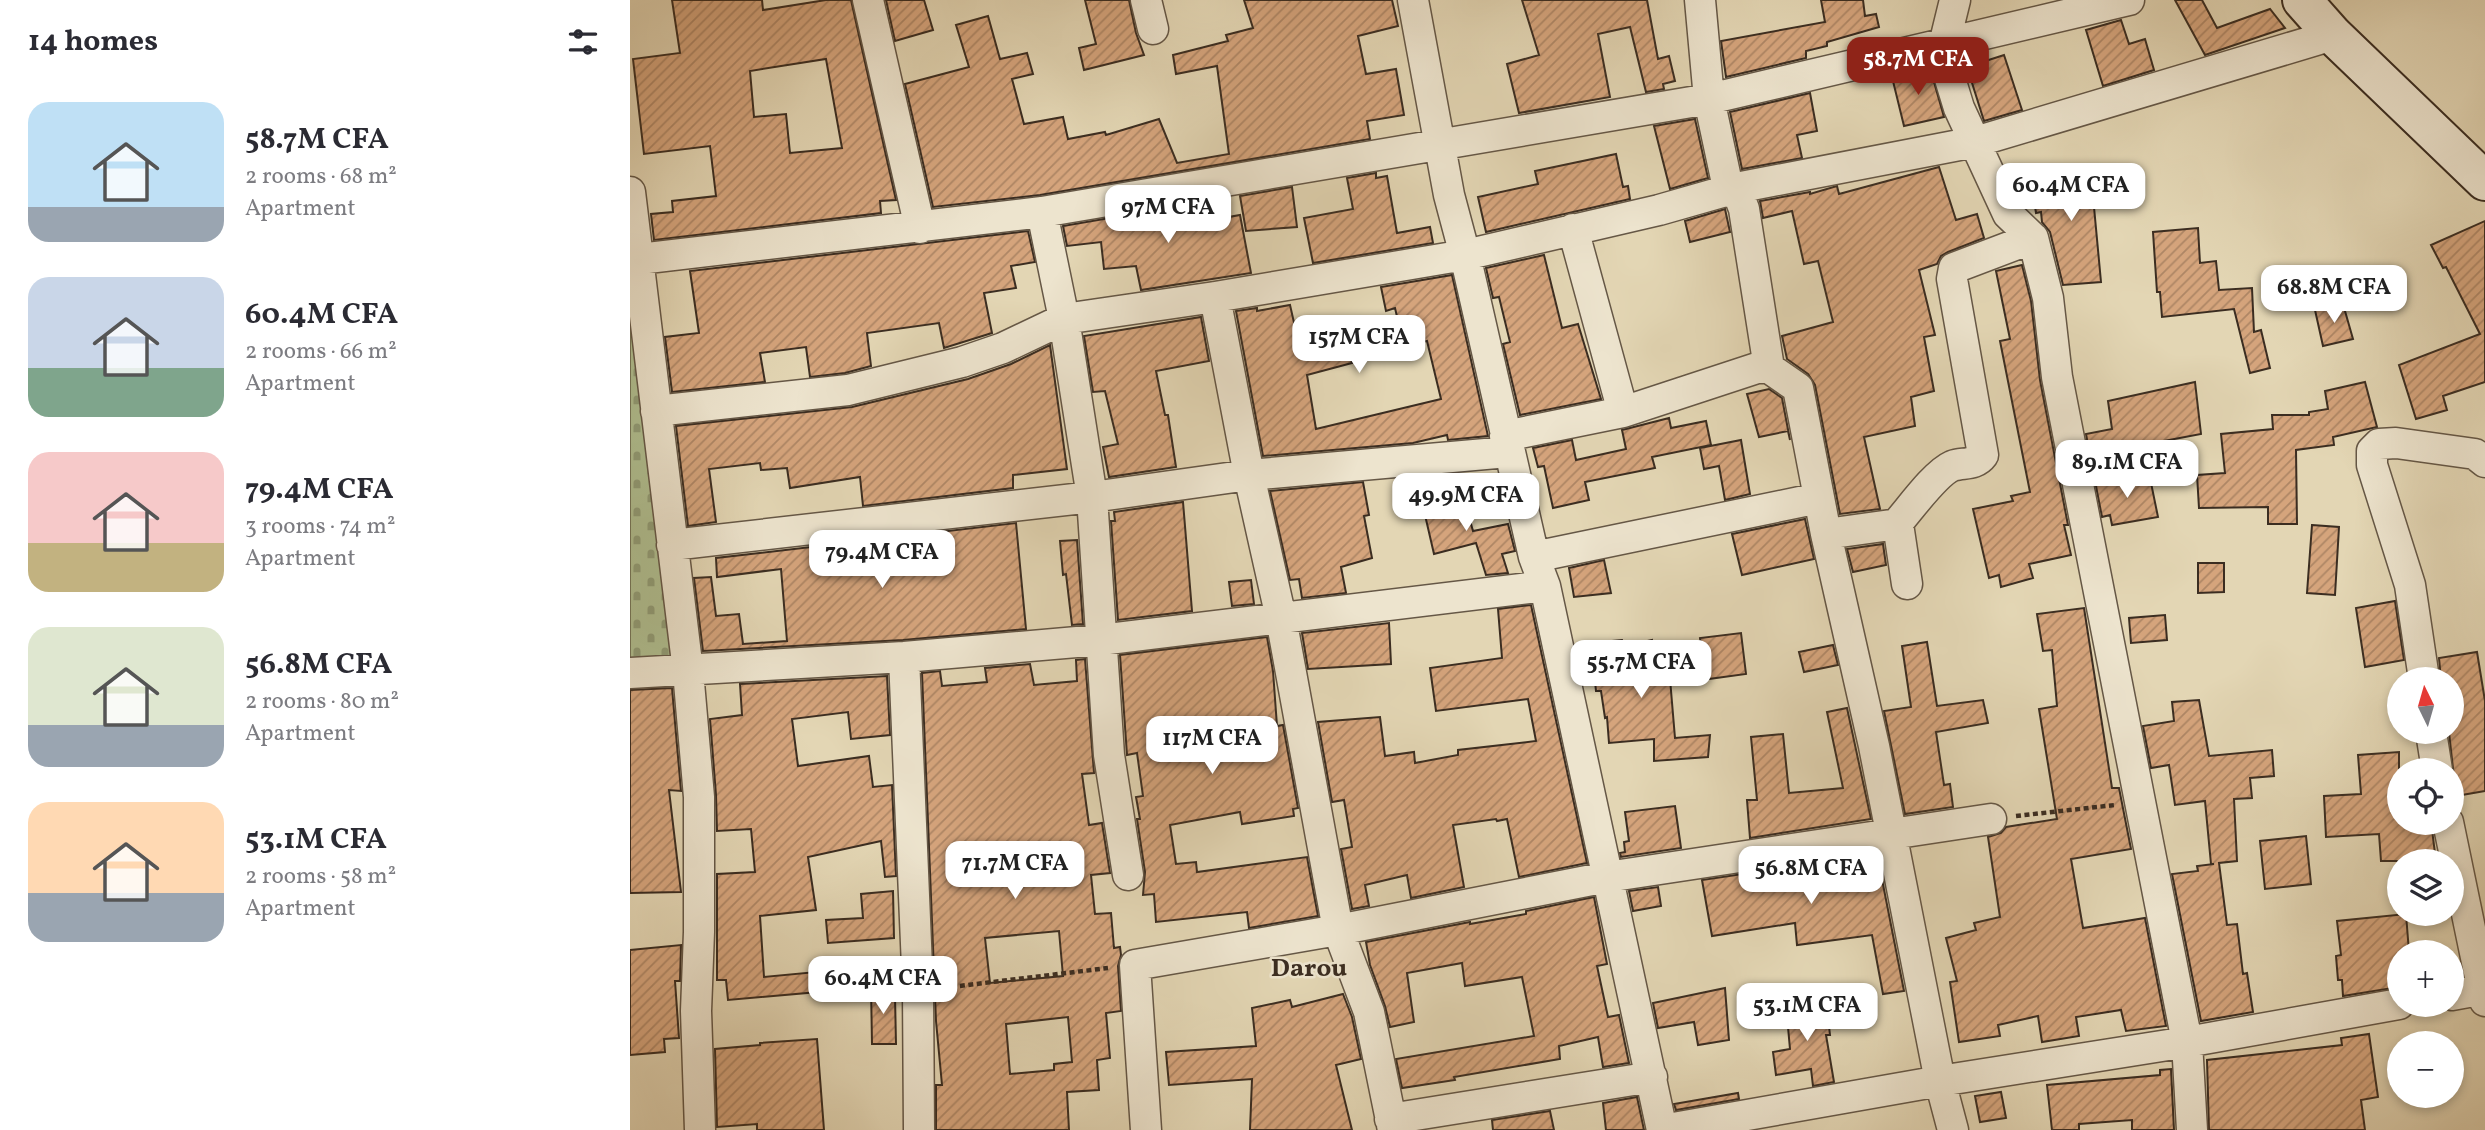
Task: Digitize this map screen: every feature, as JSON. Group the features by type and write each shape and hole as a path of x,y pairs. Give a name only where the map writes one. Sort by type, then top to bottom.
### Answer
{"street":[{"path":"867,0 920,228"},
{"path":"1146,0 1153,29"},
{"path":"1413,0 1438,144 1506,444 1534,557 1545,586 1662,1130 2387,1006"},
{"path":"1700,0 1709,99 1728,188 1736,188"},
{"path":"1955,0 1944,45 1948,72 1959,108 2008,214 2033,238 2048,298 2057,377 2187,1042 2192,1130"},
{"path":"639,259 1042,212 1709,99 2129,0"},
{"path":"2302,0 2333,35 2485,181"},
{"path":"656,411 848,390 962,362 1003,348 1064,319 1465,255 1659,210 1736,188 1975,142 2333,35"},
{"path":"1736,188 1747,227 1769,369"},
{"path":"630,192 688,671 699,797 696,1011 700,1130"},
{"path":"1042,212 1064,319 1092,497 1109,755 1128,875"},
{"path":"1573,229 1623,412"},
{"path":"1826,534 1898,524 1940,475 1952,467 1979,461 1983,455 1952,279 1954,268 2033,238"},
{"path":"1215,297 1249,475 1281,618 1338,930 1369,1012 1392,1125 1651,1077"},
{"path":"672,545 1092,497 1506,444 1623,412 1756,368 1769,369 1798,388 1826,534 1849,626 1850,646 1874,746 1889,834 1940,1081 1953,1130"},
{"path":"2422,667 2410,585 2372,465 2372,451 2379,444 2396,443 2475,454 2485,462"},
{"path":"1534,557 1819,498"},
{"path":"1898,524 1907,584"},
{"path":"630,673 904,657 1100,640 1545,586"},
{"path":"904,657 918,991 919,1130"},
{"path":"1146,1130 1135,965 1338,930 1607,877 1991,818"},
{"path":"2451,835 2484,993 2464,994"}],"path":[{"path":"1991,818 2142,802"},
{"path":"918,991 1135,965"}],"green space":[{"path":"630,242 682,663 630,664"}],"building":[{"path":"672,0 762,0 763,10 826,0 851,0 896,200 880,201 881,213 654,240 651,214 673,212 672,201 716,196 710,146 644,154 633,59 680,53","holes":["826,59 842,148 790,153 786,114 754,117 750,71"]},
{"path":"886,0 924,0 933,30 895,41"},
{"path":"1085,0 1129,0 1144,55 1084,70 1079,48 1096,44"},
{"path":"1244,0 1392,0 1398,26 1358,36 1366,74 1396,69 1404,115 1367,121 1370,139 1040,195 933,207 905,84 969,67 956,25 988,16 1000,59 1027,53 1033,74 1012,79 1024,124 1063,117 1068,139 1105,132 1106,135 1159,119 1177,163 1229,154 1217,66 1176,74 1173,55 1228,41 1226,35 1253,28"},
{"path":"1522,0 1647,0 1658,59 1669,56 1675,81 1663,84 1664,89 1646,92 1630,27 1598,34 1610,97 1519,113 1507,64 1539,55"},
{"path":"1821,0 1863,0 1865,16 1876,14 1879,27 1827,42 1827,46 1806,51 1806,58 1726,77 1721,41 1825,22"},
{"path":"2175,0 2202,0 2217,28 2270,9 2285,28 2205,55"},
{"path":"2121,20 2129,44 2145,39 2154,70 2103,86 2086,30"},
{"path":"2004,55 2022,110 1984,121 1967,67"},
{"path":"1930,68 1944,117 1904,126 1892,77"},
{"path":"1810,93 1817,131 1797,135 1802,158 1742,169 1730,112"},
{"path":"1695,119 1708,178 1670,189 1654,126"},
{"path":"1616,154 1623,187 1628,186 1630,199 1486,232 1478,197 1538,184 1535,171"},
{"path":"1939,167 1956,220 1977,214 1984,238 1948,252 1941,256 1937,264 1919,270 1935,335 1924,337 1934,391 1911,397 1915,426 1864,437 1880,509 1840,514 1815,385 1808,374 1787,359 1782,336 1833,322 1818,261 1804,264 1792,211 1763,218 1760,201 1810,194 1837,186 1839,194"},
{"path":"2095,170 2099,206 2094,207 2101,282 2063,285 2050,232 2042,222 2041,212 2036,213 2031,180"},
{"path":"1376,173 1376,178 1387,176 1397,233 1430,227 1433,243 1313,263 1304,218 1353,209 1347,178"},
{"path":"1292,187 1297,227 1246,231 1240,196"},
{"path":"1197,203 1201,222 1240,215 1251,273 1141,290 1136,266 1104,269 1101,242 1067,246 1063,226"},
{"path":"1725,209 1730,232 1690,242 1685,221"},
{"path":"2485,221 2485,382 2443,396 2447,410 2416,419 2399,365 2480,334 2446,267 2443,268 2431,245"},
{"path":"2198,228 2200,263 2216,261 2219,290 2252,288 2254,332 2261,330 2270,368 2250,373 2234,309 2162,317 2160,292 2157,292 2153,232"},
{"path":"1028,231 1035,262 1011,266 1016,288 984,293 992,333 944,348 939,323 867,333 871,366 845,373 810,377 806,347 760,353 765,382 672,392 665,337 699,333 690,271"},
{"path":"1544,255 1562,328 1578,324 1601,399 1520,415 1503,344 1510,342 1499,297 1493,298 1486,268"},
{"path":"2022,265 2031,301 2040,380 2068,525 2064,525 2071,555 2029,564 2033,578 2001,587 1999,575 1989,578 1973,509 2013,501 2011,496 2030,492 2000,341 2010,339 1996,271"},
{"path":"1452,275 1488,436 1448,440 1447,435 1413,443 1263,456 1236,311 1257,308 1257,311 1290,305 1295,327 1343,317 1352,363 1307,375 1316,429 1441,399 1427,341 1422,342 1420,333 1402,338 1395,308 1386,311 1381,287"},
{"path":"2343,304 2353,339 2323,346 2315,310"},
{"path":"1201,317 1209,361 1156,371 1165,415 1168,415 1176,467 1109,477 1103,447 1118,444 1105,391 1093,392 1084,336"},
{"path":"1050,345 1067,469 1013,475 1013,488 863,506 860,477 790,488 787,468 761,470 760,463 709,469 716,522 688,526 676,426 852,407 968,379 1011,364"},
{"path":"2195,382 2201,434 2090,455 2086,434 2112,429 2108,401"},
{"path":"2365,382 2377,427 2333,437 2334,445 2296,450 2297,524 2268,524 2268,507 2199,508 2197,475 2225,473 2221,434 2273,429 2272,415 2309,415 2309,412 2328,409 2325,391"},
{"path":"1769,389 1782,398 1790,440 1788,431 1759,437 1747,394"},
{"path":"1669,418 1671,428 1706,421 1711,445 1652,457 1655,468 1585,482 1589,500 1553,508 1544,466 1538,467 1533,448 1572,440 1576,460 1626,449 1622,430"},
{"path":"1741,440 1750,494 1725,500 1719,466 1704,469 1700,448"},
{"path":"2150,478 2158,517 2112,525 2110,515 2102,517 2095,481"},
{"path":"1363,482 1369,515 1364,516 1372,558 1341,567 1346,593 1302,598 1299,579 1290,580 1270,491"},
{"path":"1462,492 1473,531 1508,524 1515,551 1502,554 1508,573 1486,575 1476,543 1434,554 1422,502"},
{"path":"1183,502 1192,611 1118,620 1111,521 1115,521 1114,512"},
{"path":"1805,519 1814,559 1742,575 1732,534"},
{"path":"1016,523 1026,629 903,640 703,651 694,578 711,577 716,616 739,614 743,644 787,641 781,569 717,577 716,558"},
{"path":"2312,525 2339,527 2335,595 2307,593"},
{"path":"1077,540 1083,624 1072,625 1060,541"},
{"path":"1883,544 1886,565 1853,572 1847,549"},
{"path":"1604,560 1611,593 1574,597 1569,568"},
{"path":"2198,563 2224,563 2224,592 2198,593"},
{"path":"1251,580 1254,604 1232,606 1229,582"},
{"path":"2395,601 2404,660 2365,667 2356,608"},
{"path":"1531,605 1587,863 1519,877 1507,819 1453,825 1464,887 1411,898 1407,875 1365,885 1369,906 1352,909 1341,849 1352,847 1344,800 1332,802 1318,722 1380,717 1385,756 1414,752 1415,763 1458,755 1458,750 1536,741 1528,699 1436,711 1430,668 1502,658 1498,609"},
{"path":"2084,608 2112,788 2119,788 2131,849 2071,859 2083,928 2145,918 2166,1026 2126,1031 2121,1010 2076,1017 2079,1036 2042,1042 2038,1016 1998,1025 2000,1036 1959,1042 1950,982 1957,981 1946,938 1976,930 1974,923 2000,917 1988,837 2001,833 2006,827 2057,819 2039,709 2057,706 2052,650 2043,651 2037,614"},
{"path":"2165,615 2167,640 2131,643 2129,618"},
{"path":"1389,623 1391,664 1308,669 1302,633"},
{"path":"1741,633 1746,674 1694,681 1694,654 1702,653 1700,638"},
{"path":"1267,637 1273,671 1277,726 1283,725 1298,808 1293,809 1294,816 1242,824 1240,812 1170,825 1176,864 1196,862 1197,872 1307,857 1318,916 1249,928 1247,912 1156,922 1154,894 1143,895 1145,872 1136,797 1143,796 1137,753 1127,755 1120,655"},
{"path":"1622,640 1624,646 1652,640 1655,669 1669,667 1675,738 1710,735 1708,757 1654,761 1654,739 1609,743 1601,691 1596,691 1591,643"},
{"path":"1927,642 1937,706 1983,700 1988,723 1936,732 1944,785 1950,784 1953,807 1905,814 1884,711 1911,707 1902,646"},
{"path":"1833,645 1838,665 1804,672 1799,652"},
{"path":"2477,652 2485,701 2485,791 2464,795 2464,758 2452,758 2450,744 2464,744 2464,667 2440,667 2439,658"},
{"path":"1085,659 1094,773 1082,774 1089,825 1102,823 1110,873 1091,875 1095,914 1111,913 1114,948 1120,947 1121,955 1118,966 1121,1011 1106,1013 1110,1058 1097,1060 1099,1090 1067,1092 1069,1130 936,1130 936,1085 942,1085 936,1021 922,673 940,671 942,686 987,682 985,668 1030,664 1034,685 1077,681 1076,660","holes":["1059,931 1063,976 990,983 985,938","1068,1017 1072,1062 1054,1064 1054,1070 1010,1074 1006,1024"]},
{"path":"887,676 890,735 851,739 848,712 792,719 798,766 869,756 873,787 892,785 896,876 885,877 881,841 808,857 816,910 760,916 764,977 816,972 818,992 728,1000 726,980 717,980 717,874 755,872 751,829 717,831 710,719 742,715 740,684"},
{"path":"672,688 681,791 669,790 681,892 630,893 630,690"},
{"path":"2199,700 2209,756 2272,750 2274,776 2250,778 2252,798 2234,799 2237,861 2219,863 2227,925 2237,924 2243,974 2247,973 2253,1012 2201,1021 2172,874 2198,871 2197,866 2214,864 2211,864 2205,801 2175,805 2169,765 2151,768 2143,726 2174,721 2172,702"},
{"path":"1847,708 1871,819 1750,838 1747,800 1757,800 1751,737 1783,734 1789,793 1843,788 1827,712"},
{"path":"2399,752 2399,758 2387,758 2387,835 2433,835 2434,849 2387,849 2387,861 2381,861 2379,834 2326,837 2324,796 2361,794 2358,755"},
{"path":"1675,806 1681,848 1621,857 1620,853 1625,852 1624,842 1629,841 1625,812"},
{"path":"2306,836 2311,884 2265,889 2260,841"},
{"path":"1877,854 1904,991 1883,994 1872,935 1797,945 1795,923 1712,936 1702,880"},
{"path":"1658,887 1661,906 1633,911 1629,891"},
{"path":"893,891 894,938 828,943 826,920 863,918 861,894"},
{"path":"1594,897 1607,964 1597,966 1608,1017 1619,1015 1629,1063 1603,1067 1598,1037 1559,1046 1560,1059 1402,1088 1396,1059 1534,1036 1522,977 1465,986 1462,963 1407,973 1414,1022 1390,1027 1370,965 1366,942 1526,914 1526,911"},
{"path":"2387,916 2387,926 2407,926 2408,940 2387,940 2387,989 2343,996 2342,980 2338,980 2336,956 2341,955 2337,921"},
{"path":"681,945 680,981 675,981 679,1038 664,1039 665,1052 630,1055 630,950"},
{"path":"871,986 891,986 891,996 895,996 896,1044 872,1044"},
{"path":"1725,988 1729,1040 1698,1045 1694,1022 1658,1028 1653,1003"},
{"path":"1343,994 1352,1017 1361,1059 1336,1065 1352,1130 1250,1130 1252,1079 1169,1085 1166,1052 1256,1046 1252,1008 1290,1000 1292,1007"},
{"path":"1826,1001 1830,1035 1826,1035 1834,1082 1813,1086 1811,1069 1776,1075 1773,1052 1790,1049 1786,1005"},
{"path":"2369,1034 2378,1097 2361,1100 2365,1130 2209,1130 2207,1060 2342,1045 2341,1038"},
{"path":"817,1039 824,1130 757,1130 757,1124 717,1127 715,1049"},
{"path":"2171,1069 2174,1130 2132,1130 2132,1120 2079,1124 2079,1130 2052,1130 2047,1085 2160,1075 2160,1070"},
{"path":"2001,1092 2006,1118 1980,1122 1975,1096"},
{"path":"1738,1093 1739,1099 1676,1110 1674,1104"},
{"path":"1637,1097 1644,1130 1606,1130 1603,1103"},
{"path":"1550,1111 1554,1130 1493,1130 1492,1120"}],"district":[{"name":"Darou","path":"1309,967"}]}
